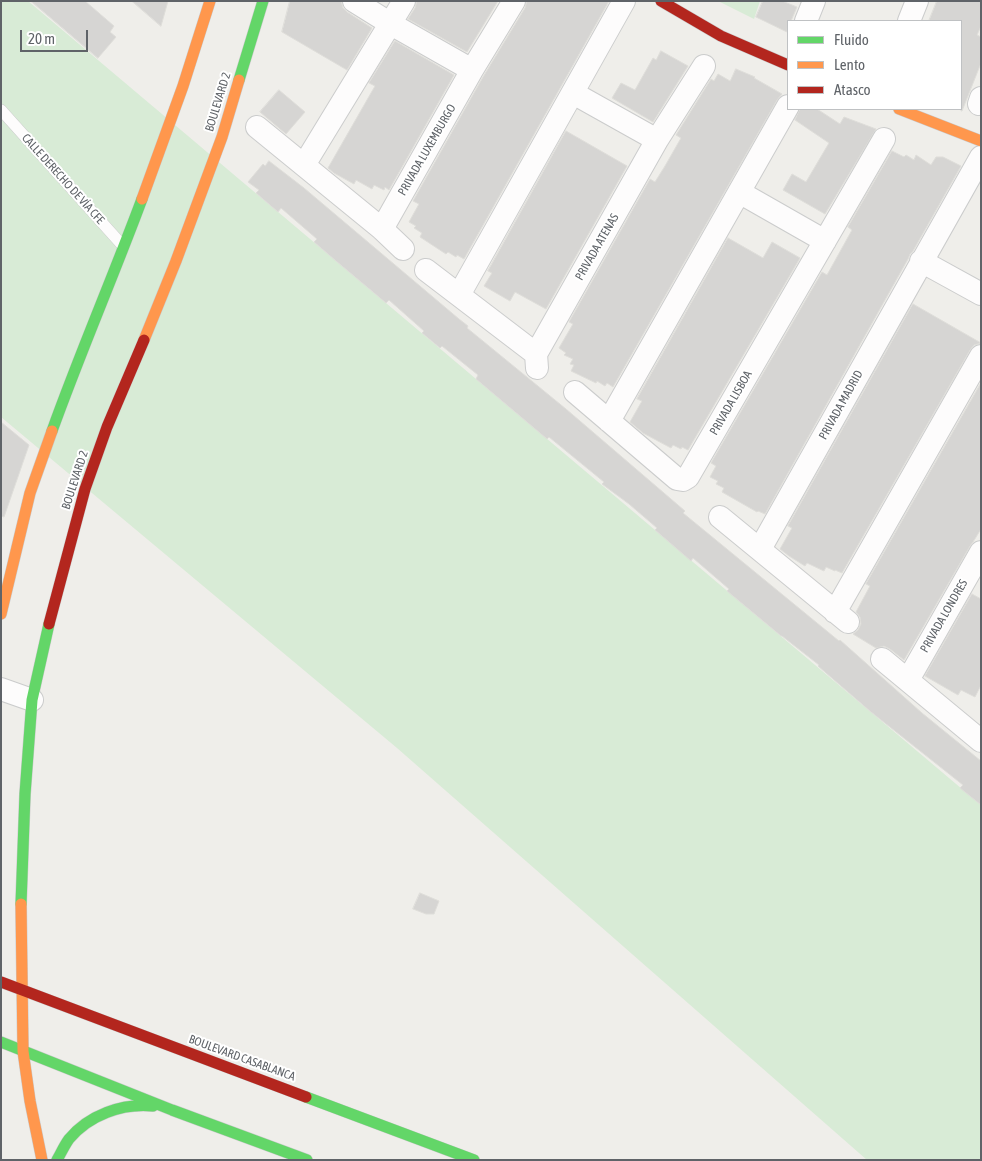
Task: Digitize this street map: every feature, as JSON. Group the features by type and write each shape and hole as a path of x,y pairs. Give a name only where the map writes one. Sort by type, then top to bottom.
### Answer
{"main road":[{"path":"1,614 30,493 70,382 124,247 182,86 210,1"},
{"name":"BOULEVARD 2","path":"42,1160 30,1101 23,1051 21,905 25,794 32,700 53,607 85,489 107,427 176,261 222,137 263,1"},
{"path":"661,1 721,36 787,65"},
{"path":"902,110 981,141"},
{"name":"BOULEVARD CASABLANCA","path":"1,982 474,1160"},
{"path":"1,1042 172,1110 307,1160"},
{"path":"57,1160 69,1140 90,1120 116,1108 144,1104 172,1110"}],"street":[{"path":"354,1 472,70"},
{"path":"304,165 404,1"},
{"name":"PRIVADA LUXEMBURGO","path":"382,229 472,70 514,1"},
{"path":"459,295 624,1"},
{"path":"806,20 814,1"},
{"path":"909,20 916,1"},
{"name":"PRIVADA ATENAS","path":"426,270 459,295 537,361 658,140 704,66"},
{"path":"573,94 658,140"},
{"path":"609,421 787,108"},
{"path":"257,127 382,229 403,249"},
{"name":"PRIVADA LISBOA","path":"575,392 677,479 683,480 688,477 884,139"},
{"name":"PRIVADA MADRID","path":"760,549 981,157"},
{"path":"739,192 825,241"},
{"path":"922,261 981,294"},
{"path":"720,517 841,617 981,356"},
{"name":"PRIVADA LONDRES","path":"908,680 981,552"},
{"path":"882,659 981,740"},
{"path":"1,689 32,700"}],"lane":[{"name":"CALLE DERECHO DE VÍA CFE","path":"1,110 124,247"}],"green space":[{"path":"1,1 28,1 981,805 981,1160 867,1160 397,748 1,417"},
{"path":"718,1 760,1 754,19"}],"building":[{"path":"31,1 85,1 114,26 110,32 116,37 98,58"},
{"path":"132,1 168,1 161,26"},
{"path":"290,1 341,1 343,8 347,12 372,28 347,70 282,32"},
{"path":"417,1 498,1 467,52 408,19"},
{"path":"527,1 609,1 464,259 457,255 456,257 448,252 446,254 420,237 422,233 409,222 419,204 413,201 483,77 525,8"},
{"path":"763,1 782,1 797,7 791,20 787,20 787,32 756,17"},
{"path":"937,1 981,1 981,26 977,35 981,37 981,63 962,111 962,20 929,20"},
{"path":"395,41 454,75 389,190 385,187 384,190 374,185 372,189 356,180 354,184 328,168 375,86 369,83"},
{"path":"661,51 688,66 653,122 612,98 621,83 635,90 653,58 656,60"},
{"path":"736,69 755,77 782,94 613,387 607,383 605,386 597,381 596,383 571,371 574,365 570,364 573,359 564,355 566,353 559,348 573,324 569,322 650,179 655,182 665,166 681,138 676,135 711,79 714,81 718,74 730,81"},
{"path":"279,90 305,112 286,134 260,112"},
{"path":"800,110 819,110 840,124 844,117 876,129 825,214 783,190 792,174 806,182 829,143 795,120"},
{"path":"566,131 627,166 546,309 515,292 510,301 484,286 492,273 488,271"},
{"path":"892,151 904,157 906,155 914,160 916,155 931,165 936,157 943,157 961,166 765,514 757,512 722,492 724,488 716,484 718,481 710,477 716,466 711,463 822,272 827,275 852,230 848,227"},
{"path":"269,161 304,188 468,326 467,328 566,409 685,511 683,513 840,640 922,713 981,761 981,805 960,788 963,785 871,712 819,665 727,591 729,589 693,558 691,561 655,530 657,528 602,484 604,482 549,437 547,439 476,379 478,375 442,346 440,348 422,333 424,331 389,300 386,303 336,261 314,242 317,239 281,208 278,212 256,193 259,190 248,182 263,164 265,166"},
{"path":"728,238 763,258 772,242 800,258 688,450 673,445 671,448 643,433 630,422 642,401 637,399"},
{"path":"913,304 981,343 974,345 970,350 842,573 826,567 824,571 807,563 805,566 780,549 792,528 788,526"},
{"path":"981,383 981,529 904,660 890,649 884,646 876,648 853,634 861,624 860,617 856,612 870,586 866,584"},
{"path":"1,422 29,445 4,517 1,516"},
{"path":"972,594 981,599 981,685 975,697 961,690 958,695 925,676"},
{"path":"420,893 439,901 434,914 426,914 413,909"}],"traffic: fast":[{"path":"239,80 263,1"},
{"path":"52,431 142,199"},
{"path":"21,904 25,794 32,700 49,624"},
{"path":"1,1042 172,1110 307,1160"},
{"path":"306,1097 474,1160"},
{"path":"57,1160 69,1139 86,1123 96,1117 118,1109 153,1106"}],"traffic: slow":[{"path":"142,199 183,86 210,1"},
{"path":"144,340 176,261 222,137 239,80"},
{"path":"902,110 981,141"},
{"path":"1,614 30,493 52,431"},
{"path":"21,904 23,1051 30,1101 42,1160"}],"traffic: jam":[{"path":"661,1 721,36 787,65"},
{"path":"49,624 85,489 107,427 144,340"},
{"path":"1,982 306,1097"}]}
